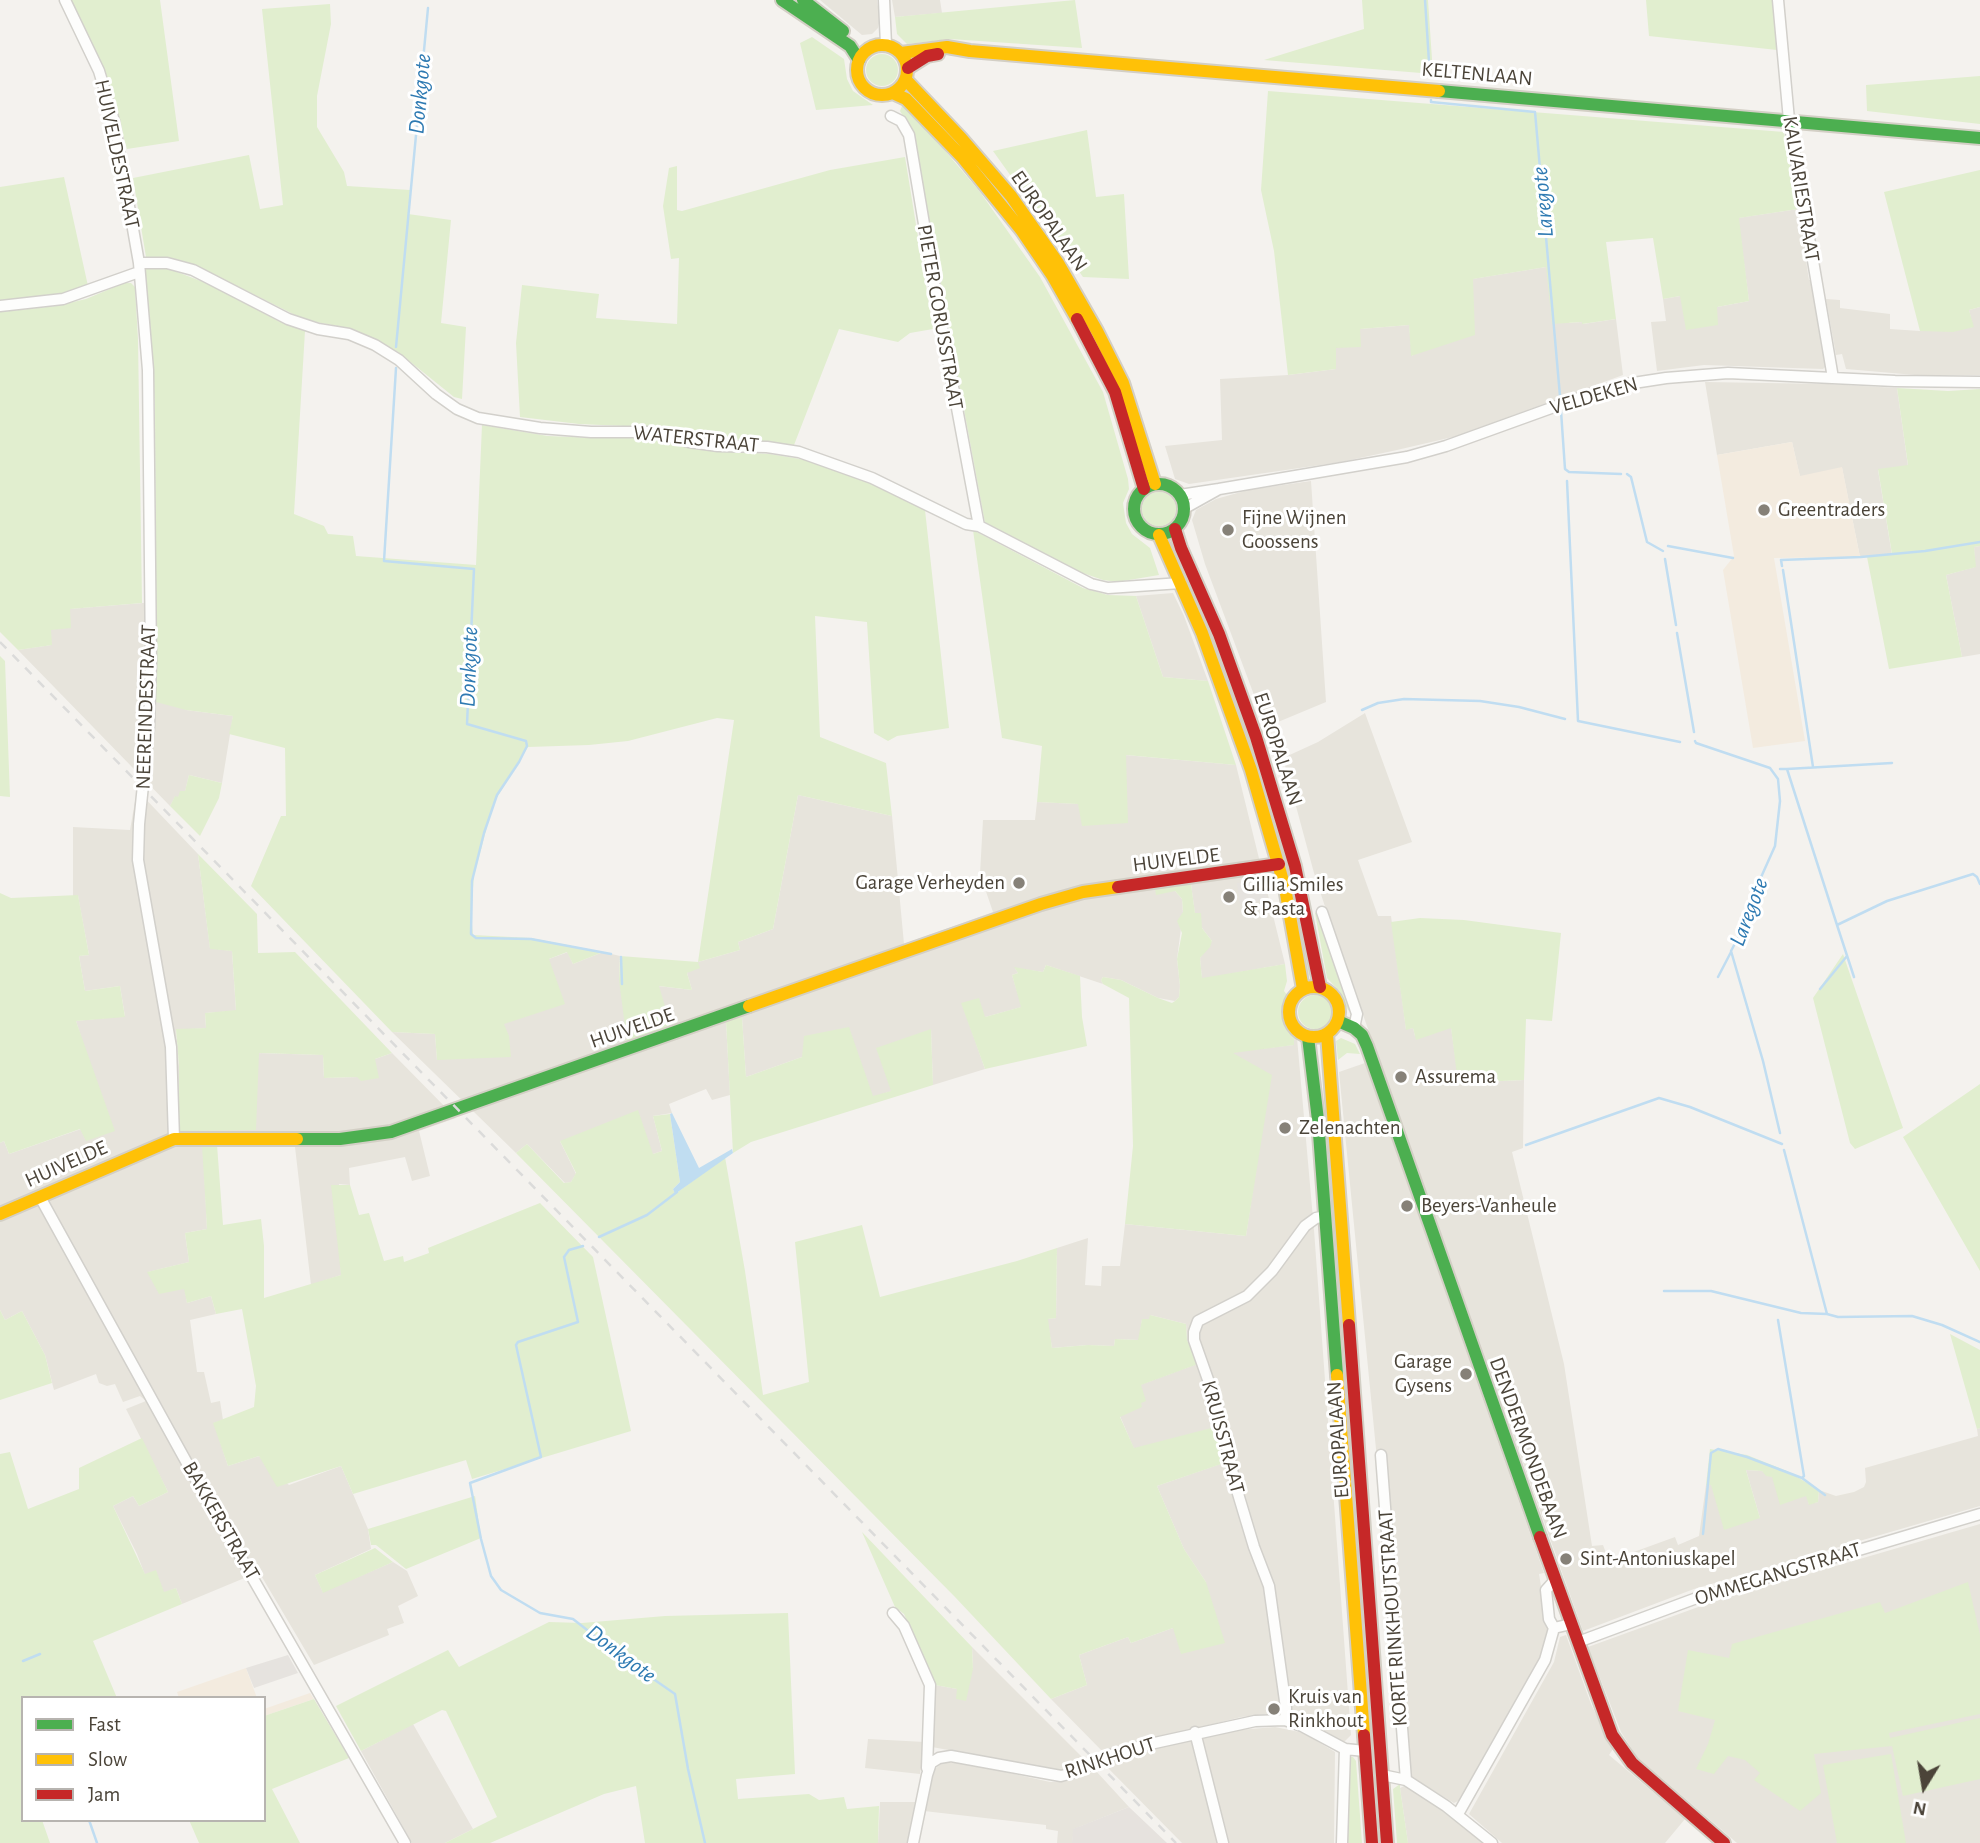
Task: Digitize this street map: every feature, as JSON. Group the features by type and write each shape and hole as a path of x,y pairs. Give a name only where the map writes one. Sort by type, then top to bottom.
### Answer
{"main road":[{"name":"EUROPALAAN","path":"782,0 850,46 859,60 857,69 862,85 876,95 893,93 914,107 962,158 1022,231 1052,275 1094,348 1115,392 1150,487"},
{"path":"803,0 857,41 871,47 886,45 901,52"},
{"path":"859,60 871,47"},
{"name":"KELTENLAAN","path":"901,52 947,47 1980,138"},
{"name":"KELTENLAAN","path":"907,74 927,57 970,51"},
{"name":"EUROPALAAN","path":"901,52 907,74 1011,196 1058,263 1097,331 1123,383 1150,487"},
{"path":"893,93 907,74"},
{"name":"EUROPALAAN","path":"1150,487 1137,498 1134,514 1143,529 1159,535 1181,583 1233,717 1279,864 1295,936 1303,989 1293,998 1289,1016 1293,1026 1308,1037 1316,1097 1372,1843"},
{"path":"1150,487 1170,487 1180,495 1185,508 1183,519 1175,530 1159,535"},
{"name":"EUROPALAAN","path":"1175,530 1219,634 1264,763 1295,866 1320,987 1332,993 1337,1001 1338,1021"},
{"name":"HUIVELDE","path":"0,1214 174,1139 340,1139 391,1132 1041,904 1083,892 1279,864"},
{"path":"1303,989 1320,987"},
{"path":"1308,1037 1327,1034 1334,1029 1338,1021 1354,1028"},
{"name":"DENDERMONDEBAAN","path":"1354,1028 1362,1035 1367,1046 1612,1735 1632,1763 1724,1843"},
{"name":"EUROPALAAN","path":"1327,1034 1387,1843"}],"street":[{"name":"HUIVELDESTRAAT","path":"65,0 99,71 114,121 139,268"},
{"path":"884,0 886,45"},
{"name":"KALVARIESTRAAT","path":"1778,0 1789,120 1833,378"},
{"name":"PIETER GORUSSTRAAT","path":"891,116 901,121 909,135 979,526"},
{"name":"WATERSTRAAT","path":"0,306 63,299 139,268 167,263 193,270 288,319 318,329 349,334 375,345 399,360 457,409 478,418 540,428 591,432 653,432 689,442 718,446 767,447 799,452 860,473 966,524 979,526 1091,584 1108,588 1181,583"},
{"name":"NEEREINDESTRAAT","path":"139,268 148,370 151,661 149,727 138,860 171,1047 174,1139"},
{"name":"VELDEKEN","path":"1180,495 1407,457 1446,446 1590,394 1666,378 1728,373 1980,382"},
{"name":"VELDEKEN","path":"1185,508 1219,489"},
{"name":"DENDERMONDEBAAN","path":"1322,912 1357,1014 1354,1028"},
{"name":"BAKKERSTRAAT","path":"40,1197 198,1483 405,1843"},
{"name":"KRUISSTRAAT","path":"1285,1720 1286,1708 1269,1587 1236,1487 1218,1408 1194,1340 1194,1332 1198,1321 1247,1296 1272,1271 1305,1226 1316,1218 1326,1216"},
{"name":"KORTE RINKHOUTSTRAAT","path":"1381,1455 1406,1780"},
{"name":"OMMEGANGSTRAAT","path":"1578,1642 1707,1594 1980,1514"},
{"path":"1458,1814 1545,1660 1554,1628 1549,1619 1546,1590 1555,1580"},
{"path":"893,1613 904,1626 930,1685 927,1775 913,1843"},
{"path":"1554,1628 1571,1624"},
{"name":"RINKHOUT","path":"927,1775 931,1763 951,1756 1053,1776 1067,1775 1119,1752 1195,1732 1255,1721 1285,1720 1345,1749 1365,1751"},
{"path":"1195,1732 1223,1843"},
{"path":"1342,1843 1345,1749"},
{"path":"1382,1775 1406,1780 1458,1814 1492,1843"}],"shaded area":[{"path":"820,0 877,0 880,19 878,28 872,34 862,35"},
{"path":"892,0 940,0 942,13 895,17"},
{"path":"1798,209 1809,280 1812,280 1829,363 1823,369 1704,365 1657,371 1651,322 1666,321 1663,299 1680,296 1717,307 1749,301 1738,218"},
{"path":"1546,267 1569,323 1583,324 1616,319 1623,375 1457,436 1397,450 1341,462 1189,484 1175,479 1165,446 1222,440 1220,379 1336,369 1336,348 1360,329 1409,325 1412,356 1472,279"},
{"path":"1826,299 1840,300 1840,308 1890,314 1890,329 1920,331 1973,327 1969,310 1980,307 1980,375 1915,375 1846,369 1842,354 1836,355"},
{"path":"1705,382 1897,388 1908,466 1878,470 1892,555 1860,557 1842,468 1800,477 1792,442 1717,455"},
{"path":"1792,442 1800,476 1842,467 1860,557 1774,558 1805,741 1753,748 1723,570 1734,556 1717,455"},
{"path":"1311,481 1326,702 1266,727 1205,564 1192,520 1196,510 1216,499 1248,490"},
{"path":"1980,546 1980,654 1962,657 1946,575 1975,567 1974,547"},
{"path":"1173,593 1208,681 1163,677 1136,596"},
{"path":"155,602 186,710 233,716 222,783 189,775 185,792 175,797 170,806 18,650 51,645 51,630 69,609"},
{"path":"1365,713 1412,842 1358,860 1378,916 1391,916 1406,1029 1413,1028 1415,1036 1451,1027 1459,1083 1524,1080 1523,1148 1512,1152 1564,1364 1592,1546 1603,1545 1609,1561 1675,1537 1678,1545 1699,1536 1706,1485 1711,1485 1760,1518 1746,1470 1762,1471 1807,1496 1809,1504 1818,1502 1819,1490 1836,1496 1864,1487 1865,1468 1978,1436 1977,1429 1980,1428 1980,1506 1694,1589 1583,1631 1332,928 1283,758 1318,742"},
{"path":"1125,755 1236,765 1285,964 1202,979 1200,958 1212,941 1195,914 1191,884 1175,891 1182,899 1183,913 1177,959 1179,997 1175,1001 1158,998 1121,980 1103,977 1103,984 1046,965 1043,972 1015,968 1018,973 1012,975 1022,1007 985,1017 962,1003 985,1069 933,1085 931,1030 892,1091 873,1097 802,1057 746,1077 742,1017 726,1022 730,1095 712,1100 706,1089 669,1104 672,1113 653,1116 662,1151 653,1154 560,1141 576,1174 571,1182 565,1183 527,1144 516,1153 392,1032 435,1034 437,1060 503,1024 549,959 568,952 573,964 603,952 620,956 619,980 661,998 658,986 692,990 687,973 698,962 740,950 738,942 773,929 798,795 892,816 904,944 993,912 980,874 983,820 1035,820 1037,802 1079,804"},
{"path":"137,790 198,854 210,948 232,951 236,1011 205,1013 206,1028 176,1030 179,1066 258,1053 323,1055 324,1078 357,1077 375,1059 392,1053 456,1118 419,1131 430,1176 412,1181 405,1157 349,1168 350,1185 339,1184 341,1275 311,1285 295,1147 203,1145 207,1229 185,1233 189,1262 148,1272 185,1289 187,1303 211,1296 216,1314 190,1320 197,1372 204,1372 211,1403 220,1401 223,1420 214,1423 228,1466 259,1456 289,1485 341,1466 368,1529 371,1549 315,1575 323,1592 393,1562 407,1571 418,1596 398,1606 404,1623 387,1629 389,1635 314,1665 259,1572 182,1604 176,1588 164,1593 145,1575 113,1506 133,1496 139,1506 168,1492 126,1409 146,1401 140,1396 123,1402 115,1384 107,1386 99,1383 96,1374 54,1390 45,1355 22,1311 5,1320 0,1310 0,1143 4,1141 9,1154 81,1129 81,1037 76,1021 125,1016 120,986 85,991 79,956 89,955 78,896 73,896 73,827 130,830"},
{"path":"1251,882 1264,887 1268,900 1240,904 1237,883"},
{"path":"1297,1038 1314,1230 1351,1735 1344,1742 1290,1714 1273,1713 1241,1717 1103,1752 1051,1699 1087,1685 1079,1655 1128,1637 1131,1643 1173,1628 1206,1582 1184,1549 1157,1486 1226,1462 1134,1449 1120,1416 1140,1403 1140,1385 1197,1364 1187,1340 1186,1324 1150,1315 1150,1319 1142,1320 1139,1340 1115,1339 1114,1346 1052,1348 1047,1319 1056,1318 1057,1248 1088,1238 1085,1285 1101,1286 1102,1266 1120,1266 1125,1224 1246,1236 1257,1161 1232,1052 1293,1045"},
{"path":"1365,1063 1544,1573 1539,1574 1548,1629 1542,1654 1460,1800 1454,1803 1408,1775 1339,1072"},
{"path":"1980,1524 1980,1843 1737,1843 1637,1757 1621,1732 1588,1647 1712,1602"},
{"path":"1566,1635 1591,1704 1613,1749 1609,1755 1685,1819 1665,1843 1502,1843 1469,1814 1554,1662 1560,1637"},
{"path":"972,1647 1086,1761 1061,1771 932,1747 935,1685 957,1689 973,1669"},
{"path":"288,1655 298,1673 254,1688 246,1668"},
{"path":"246,1668 256,1696 178,1696 177,1692"},
{"path":"310,1693 314,1699 266,1715 266,1708"},
{"path":"413,1724 473,1829 445,1843 412,1843 361,1751"},
{"path":"1275,1727 1309,1734 1335,1752 1334,1843 1182,1843 1104,1764 1138,1751 1238,1730"},
{"path":"868,1739 925,1742 920,1774 865,1768"},
{"path":"943,1762 969,1764 1050,1782 1070,1781 1096,1771 1129,1807 1074,1829 1072,1843 1057,1843 1058,1831 1046,1829 1046,1825 924,1811 934,1770"},
{"path":"1404,1786 1449,1813 1484,1843 1408,1843 1400,1788"},
{"path":"880,1802 915,1802 909,1843 878,1843"},
{"path":"1129,1807 1167,1843 1072,1843 1073,1829"}],"green space":[{"path":"69,0 160,0 179,141 127,149 105,73"},
{"path":"1075,0 1082,48 950,39 907,44 897,34 895,17"},
{"path":"1362,0 1428,0 1433,74 1264,60 1364,29"},
{"path":"1646,0 1773,0 1777,50 1649,36"},
{"path":"330,4 331,24 317,96 317,127 344,172 347,186 410,190 408,214 451,220 441,323 466,327 462,399 454,397 398,352 361,333 305,320 205,270 176,259 146,257 133,178 249,155 260,209 283,205 262,9"},
{"path":"812,37 844,59 847,79 853,91 873,105 816,110 800,43"},
{"path":"882,54 893,59 898,70 893,81 882,86 871,81 866,70 871,59"},
{"path":"1980,76 1980,124 1867,111 1866,85"},
{"path":"1268,91 1784,132 1798,209 1739,218 1749,301 1717,307 1718,325 1686,330 1680,296 1663,299 1653,238 1606,242 1616,319 1582,324 1552,324 1546,267 1473,279 1475,335 1411,356 1409,325 1360,329 1361,347 1336,348 1336,369 1288,375 1274,251 1261,190"},
{"path":"902,106 936,140 980,192 1040,277 1103,392 1128,479 1129,489 1123,503 1126,523 1132,534 1150,548 1159,575 1117,582 1103,580 1074,570 985,523 916,151 910,128 900,111"},
{"path":"1087,130 1096,197 1124,194 1129,279 1083,277 993,151"},
{"path":"905,157 933,329 910,333 898,342 839,329 794,445 688,435 668,428 579,424 520,417 516,343 522,285 599,294 596,318 677,324 679,258 671,259 663,206 669,168 677,166 677,210 682,211 830,170"},
{"path":"1980,170 1980,307 1969,310 1974,327 1953,332 1920,331 1884,192"},
{"path":"64,177 88,286 70,293 0,302 0,187"},
{"path":"164,267 214,286 278,321 305,331 294,514 324,526 328,534 353,536 356,556 476,565 482,425 548,436 636,436 668,441 693,449 770,454 812,461 867,481 925,510 949,728 897,736 888,741 874,733 867,622 815,616 820,737 886,763 892,816 798,795 773,929 738,942 740,950 698,962 734,720 717,718 628,741 528,747 493,804 474,876 471,914 473,935 531,938 603,952 573,964 567,952 549,959 565,1004 504,1024 509,1036 511,1057 437,1060 435,1034 392,1032 251,886 281,816 286,816 285,748 229,734 233,716 186,710 156,702 155,406 145,268"},
{"path":"124,283 131,283 135,287 138,339 142,603 70,609 71,628 51,630 52,645 18,650 0,632 0,312 56,306 86,299"},
{"path":"1897,388 1948,391 1980,389 1980,546 1974,547 1976,567 1946,575 1962,657 1889,669 1867,557 1892,554 1878,469 1908,465"},
{"path":"1159,492 1171,497 1176,509 1171,521 1159,526 1147,521 1142,509 1147,497"},
{"path":"973,530 1083,588 1108,595 1136,596 1163,677 1208,681 1236,765 1126,755 1128,823 1082,826 1078,804 1037,802 1042,746 1002,738"},
{"path":"1175,543 1229,675 1282,837 1312,975 1306,976 1295,912 1170,545"},
{"path":"0,656 5,661 10,797 0,796"},
{"path":"189,775 222,783 219,798 200,836 170,806 180,791 185,791"},
{"path":"198,854 257,914 258,953 295,952 392,1053 375,1059 379,1078 361,1081 357,1077 324,1078 323,1055 259,1053 256,1130 179,1131 176,1029 206,1028 205,1013 236,1010 232,951 210,949"},
{"path":"1191,884 1195,913 1201,913 1202,928 1212,941 1200,958 1202,978 1285,964 1287,981 1284,991 1287,995 1282,1013 1289,1032 1297,1038 1294,1045 1233,1053 1272,1075 1246,1236 1125,1224 1133,1146 1129,998 1103,984 1101,980 1103,977 1121,980 1172,1003 1179,997 1177,959 1182,933 1177,921 1183,912 1182,899 1175,891 1156,895 1155,889"},
{"path":"0,893 11,898 78,895 89,955 79,956 85,991 120,986 125,1017 76,1021 115,1131 86,1141 80,1129 9,1154 4,1141 0,1143"},
{"path":"1319,912 1352,1013 1340,992 1327,978 1315,913"},
{"path":"1420,918 1464,920 1561,933 1552,1021 1526,1019 1524,1080 1458,1083 1451,1028 1416,1040 1413,1028 1406,1030 1391,922"},
{"path":"1843,954 1903,1128 1855,1149 1850,1143 1813,998"},
{"path":"620,956 698,962 700,968 687,973 692,990 659,986 671,1027 627,1042 619,980"},
{"path":"1046,965 1080,976 1087,1046 985,1069 961,1003 979,998 985,1017 1021,1007 1012,975 1018,973 1014,967 1043,972"},
{"path":"1315,995 1327,1000 1332,1012 1327,1024 1315,1029 1303,1024 1298,1012 1303,1000"},
{"path":"742,1017 746,1077 802,1057 804,1036 849,1027 873,1096 891,1091 876,1048 931,1029 933,1085 751,1142 733,1153 726,1021"},
{"path":"1341,1038 1355,1044 1360,1054 1347,1053 1338,1060 1336,1041"},
{"path":"1980,1084 1980,1271 1903,1137"},
{"path":"638,1110 653,1154 662,1151 653,1116 670,1114 680,1182 673,1189 675,1194 725,1157 763,1395 809,1382 795,1242 862,1225 880,1297 1057,1248 1056,1318 1048,1319 1052,1348 1114,1346 1115,1339 1138,1340 1142,1319 1149,1319 1150,1315 1186,1324 1187,1340 1198,1364 1141,1385 1146,1401 1141,1403 1142,1407 1120,1417 1134,1448 1219,1426 1227,1462 1157,1486 1184,1549 1206,1582 1225,1643 1181,1654 1173,1628 1131,1643 1128,1637 1079,1655 1087,1685 1051,1699 955,1597 516,1153 527,1144 564,1183 571,1182 576,1173 560,1141"},
{"path":"202,1145 217,1145 223,1225 261,1219 264,1298 341,1275 331,1185 350,1185 359,1215 369,1213 384,1261 403,1256 404,1262 429,1253 428,1248 540,1203 593,1257 631,1431 472,1479 466,1460 353,1494 341,1466 277,1487 259,1456 228,1466 213,1423 254,1407 256,1386 242,1309 216,1314 211,1296 187,1303 184,1289 159,1294 147,1272 189,1262 185,1233 207,1229"},
{"path":"0,1310 5,1320 22,1311 45,1355 52,1383 0,1400"},
{"path":"1950,1334 1980,1350 1980,1428 1977,1429"},
{"path":"142,1438 168,1492 139,1506 133,1496 113,1506 145,1574 156,1570 164,1592 176,1588 182,1604 93,1641 116,1696 21,1696 21,1822 43,1822 50,1843 0,1843 0,1454 10,1452 28,1509 79,1489 79,1468"},
{"path":"1710,1449 1747,1455 1787,1471 1819,1490 1818,1502 1809,1505 1806,1496 1780,1505 1772,1477 1766,1476 1762,1471 1746,1470 1760,1518 1724,1530 1711,1485 1706,1485"},
{"path":"475,1496 481,1538 406,1569 376,1545 371,1545 368,1529"},
{"path":"862,1532 972,1647 973,1669 966,1701 956,1699 957,1689 935,1685 904,1614 895,1607"},
{"path":"375,1548 393,1562 323,1593 315,1575"},
{"path":"1968,1582 1980,1635 1980,1714 1889,1733 1890,1738 1980,1718 1980,1779 1903,1796 1892,1746 1814,1754 1821,1793 1800,1811 1754,1780 1760,1773 1745,1760 1728,1756 1714,1774 1696,1769 1708,1744 1715,1720 1678,1711 1688,1650 1729,1658 1732,1644 1880,1602 1885,1613"},
{"path":"788,1613 795,1774 736,1779 738,1799 809,1794 819,1800 844,1797 847,1809 879,1806 878,1843 645,1843 636,1786 604,1794 490,1843 445,1843 497,1817 446,1711 442,1710 361,1751 336,1706 448,1650 459,1667 549,1622 582,1623 665,1616"},
{"path":"314,1699 349,1758 272,1789 300,1843 199,1843 190,1822 266,1822 266,1715"},
{"path":"1891,1754 1906,1843 1837,1843 1823,1765"},
{"path":"1350,1757 1356,1761 1362,1843 1348,1843"},
{"path":"1400,1784 1408,1843 1397,1843 1393,1789"}],"water":[{"path":"672,1113 699,1168 732,1149 733,1153 675,1194 673,1189 680,1182 670,1114"}],"waterway":[{"name":"Laregote","path":"1425,0 1430,77"},
{"name":"Donkgote","path":"396,347 428,8"},
{"name":"Laregote","path":"1431,100 1535,112 1560,396"},
{"name":"Donkgote","path":"396,368 384,561 474,569 467,724 526,741 527,746 497,795 484,833 472,881 471,934 476,938 531,939 611,954"},
{"name":"Laregote","path":"1561,411 1565,469 1569,472 1621,474"},
{"name":"Laregote","path":"1627,474 1631,477 1647,542 1663,551"},
{"path":"1567,481 1578,721 1680,742"},
{"path":"1782,566 1781,560 1861,557 1980,542"},
{"path":"1668,546 1733,558"},
{"name":"Laregote","path":"1665,559 1676,625"},
{"path":"1783,570 1813,767"},
{"name":"Laregote","path":"1677,633 1694,732"},
{"path":"1362,710 1378,703 1404,699 1480,701 1519,707 1565,719"},
{"name":"Laregote","path":"1695,741 1770,768 1778,779 1780,801 1775,846 1731,951 1763,1061 1780,1133"},
{"path":"1787,769 1892,763"},
{"path":"1780,769 1787,769 1837,925 1887,901 1973,874 1980,884"},
{"path":"1837,925 1854,977"},
{"path":"1718,977 1731,952"},
{"path":"1820,989 1847,956"},
{"name":"Donkgote","path":"621,957 622,984"},
{"path":"1526,1145 1659,1098 1690,1107 1782,1144"},
{"name":"Laregote","path":"1784,1150 1827,1314 1838,1317 1912,1316 1942,1325 1980,1342"},
{"name":"Donkgote","path":"599,1237 647,1215 677,1192"},
{"name":"Donkgote","path":"583,1246 569,1250 564,1257 578,1322 518,1342 516,1345 541,1457 470,1483 481,1539 491,1576 501,1590 540,1613 573,1619 675,1694 705,1843"},
{"path":"1664,1291 1711,1291 1801,1313 1827,1314"},
{"path":"1703,1534 1711,1453 1718,1449 1802,1478 1804,1476 1778,1320"},
{"path":"1802,1478 1825,1495"},
{"path":"23,1661 40,1654"},
{"path":"90,1822 97,1843"}],"railway":[{"path":"0,642 1176,1843"}],"traffic: fast":[{"path":"782,0 850,46 859,60"},
{"path":"803,0 843,31"},
{"path":"1439,91 1980,138"},
{"path":"1159,484 1177,491 1184,509 1177,527 1159,534 1141,527 1134,509 1141,491 1159,484"},
{"path":"297,1139 340,1139 391,1132 749,1006"},
{"path":"1338,1021 1354,1028 1362,1035 1367,1046 1540,1537"},
{"path":"1308,1037 1318,1120 1337,1375"}],"traffic: slow":[{"path":"872,46 892,46 906,60 907,70 906,80 892,94 872,94 858,80 858,60 872,46"},
{"path":"901,53 947,47 1439,91"},
{"path":"906,80 1011,196 1058,263 1123,383 1155,484"},
{"path":"893,93 906,99 962,157 1022,231 1052,275 1077,319"},
{"path":"1159,535 1202,633 1251,770 1285,888 1303,989"},
{"path":"749,1006 1041,904 1083,892 1118,887"},
{"path":"1314,987 1332,994 1339,1012 1332,1030 1314,1037 1296,1030 1289,1012 1296,994 1314,987"},
{"path":"1327,1034 1349,1325"},
{"path":"0,1214 174,1139 297,1139"},
{"path":"1337,1375 1364,1735"}],"traffic: jam":[{"path":"908,68 927,56 938,54"},
{"path":"1077,319 1115,392 1144,489"},
{"path":"1175,529 1219,634 1256,737 1295,866 1320,987"},
{"path":"1118,887 1279,864"},
{"path":"1349,1325 1387,1843"},
{"path":"1540,1537 1612,1735 1632,1763 1724,1843"},
{"path":"1364,1735 1372,1843"}],"place":[{"name":"Greentraders","path":"1764,510"},
{"name":"Fijne Wijnen Goossens","path":"1228,530"},
{"name":"Garage Verheyden","path":"1019,883"},
{"name":"Gillia Smiles & Pasta","path":"1229,897"},
{"name":"Assurema","path":"1401,1077"},
{"name":"Zelenachten","path":"1285,1128"},
{"name":"Beyers-Vanheule","path":"1407,1206"},
{"name":"Garage Gysens","path":"1466,1374"},
{"name":"Sint-Antoniuskapel","path":"1566,1559"},
{"name":"Kruis van Rinkhout","path":"1274,1709"}]}
